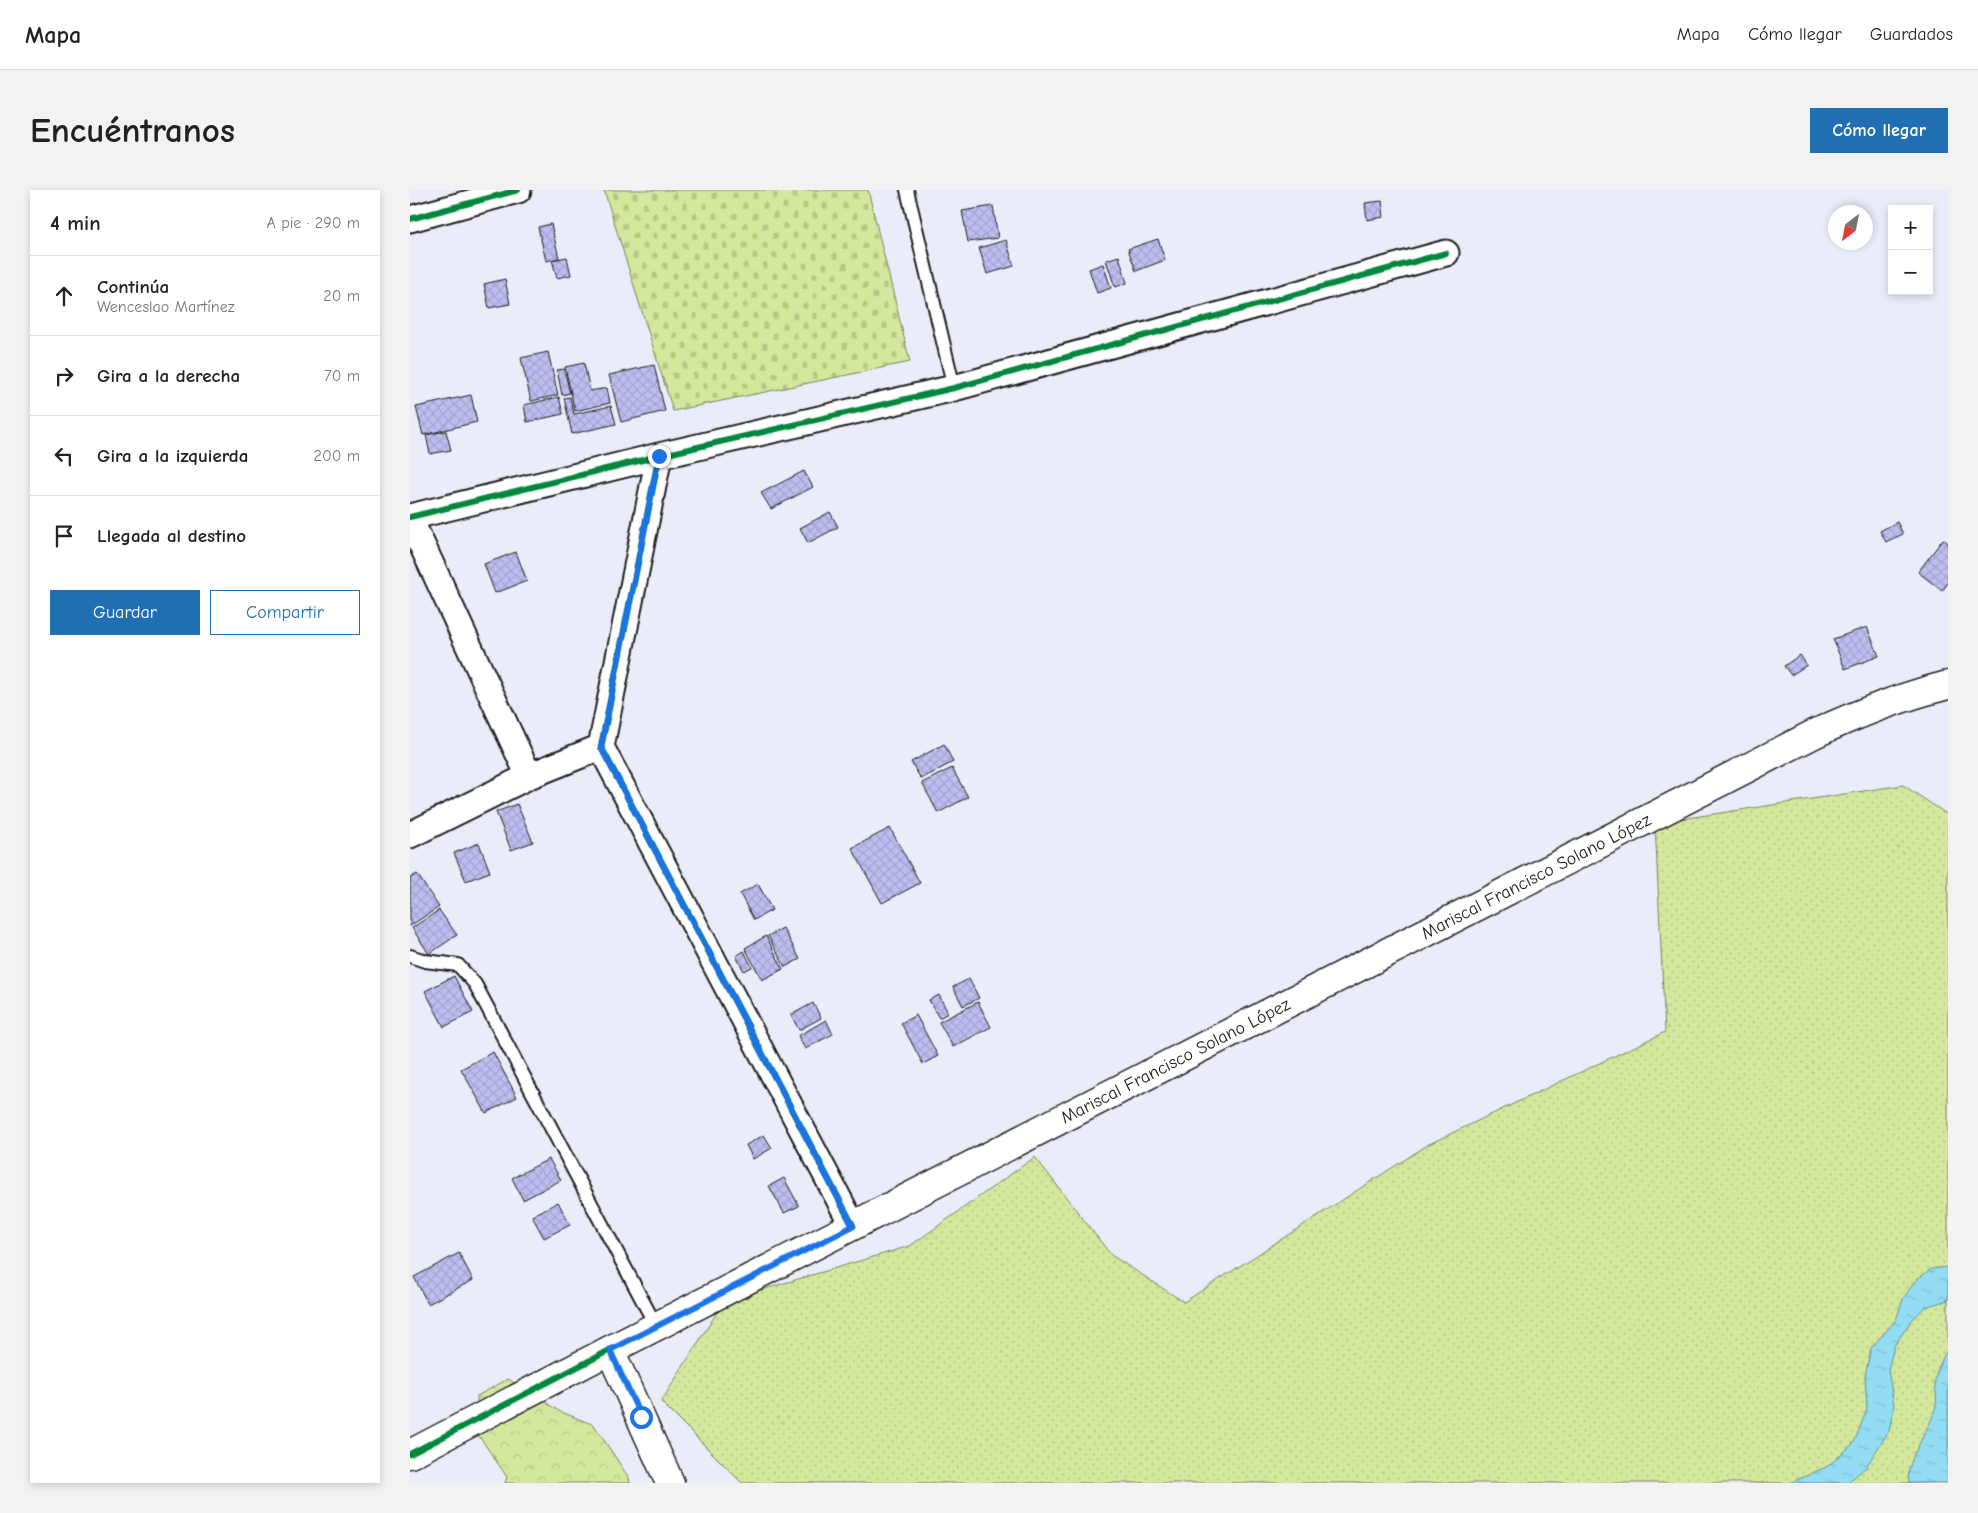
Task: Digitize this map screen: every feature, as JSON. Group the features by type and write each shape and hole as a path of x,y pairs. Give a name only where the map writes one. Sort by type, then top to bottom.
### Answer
{"main road":[{"name":"Mariscal Francisco Solano López","path":"410,1454 656,1326 1814,734 1864,711 1948,685"},
{"path":"610,1350 670,1483"}],"street":[{"path":"410,219 518,190"},
{"path":"529,776 410,518 659,456 954,388 1446,253"},
{"path":"659,456 601,747 853,1226"},
{"path":"410,835 529,776 601,747"}],"lane":[{"path":"908,190 954,388"},
{"path":"410,956 425,961 458,965 475,984 656,1326"}],"green space":[{"path":"604,190 868,190 910,362 673,411"},
{"path":"1903,785 1948,815 1948,1450 1927,1483 742,1483 661,1402 724,1301 910,1246 1035,1157 1111,1255 1184,1302 1429,1144 1665,1032 1655,823"},
{"path":"508,1379 559,1411 594,1425 629,1478 630,1483 505,1483 507,1477 477,1433 477,1396"}],"water":[{"path":"1948,1267 1948,1300 1925,1307 1911,1321 1894,1346 1888,1370 1894,1405 1889,1431 1866,1467 1847,1483 1790,1483 1828,1466 1854,1443 1867,1409 1865,1376 1871,1348 1896,1320 1903,1299 1916,1280 1931,1269"},
{"path":"1948,1349 1948,1483 1909,1483 1911,1463 1934,1413 1936,1377"}],"building":[{"path":"1382,201 1384,217 1367,220 1365,203"},
{"path":"993,206 998,238 968,242 962,211"},
{"path":"551,224 559,258 546,261 538,227"},
{"path":"1158,239 1165,260 1136,271 1128,249"},
{"path":"1006,240 1014,266 987,274 979,248"},
{"path":"1119,256 1127,283 1115,287 1106,260"},
{"path":"567,257 571,275 557,278 552,260"},
{"path":"1103,264 1111,288 1097,293 1089,269"},
{"path":"505,279 510,304 489,308 484,284"},
{"path":"548,352 558,395 531,401 521,358"},
{"path":"584,363 590,391 607,388 610,403 575,411 565,367"},
{"path":"654,365 665,411 621,422 609,375"},
{"path":"564,369 570,393 562,395 557,370"},
{"path":"471,395 477,422 423,435 416,407"},
{"path":"559,397 563,414 527,422 524,405"},
{"path":"570,397 574,414 611,406 616,424 572,434 564,398"},
{"path":"446,431 451,450 430,454 426,435"},
{"path":"804,471 813,487 771,509 761,493"},
{"path":"830,512 838,527 808,543 800,528"},
{"path":"1897,522 1903,534 1886,542 1880,531"},
{"path":"1943,539 1948,543 1948,583 1942,591 1918,572"},
{"path":"516,552 527,581 495,593 484,564"},
{"path":"1867,627 1879,656 1845,669 1833,639"},
{"path":"1800,655 1807,665 1791,675 1784,666"},
{"path":"944,744 953,762 921,779 911,762"},
{"path":"952,768 968,797 938,813 922,783"},
{"path":"517,804 533,842 511,850 496,812"},
{"path":"890,828 920,883 882,903 852,848"},
{"path":"479,843 490,872 466,881 454,853"},
{"path":"417,874 439,907 410,926 410,878"},
{"path":"758,884 772,910 754,920 740,894"},
{"path":"439,910 457,935 429,954 412,928"},
{"path":"783,928 800,959 785,967 768,936"},
{"path":"766,936 783,969 762,980 745,948"},
{"path":"744,951 752,967 744,971 736,956"},
{"path":"454,976 473,1012 444,1027 425,991"},
{"path":"969,979 979,998 963,1006 953,987"},
{"path":"939,995 948,1013 939,1018 929,1000"},
{"path":"978,1002 991,1027 953,1047 939,1022"},
{"path":"813,1003 821,1018 799,1030 791,1015"},
{"path":"916,1015 938,1056 923,1064 901,1023"},
{"path":"826,1020 833,1034 805,1049 798,1036"},
{"path":"493,1052 517,1097 486,1113 461,1069"},
{"path":"764,1135 772,1148 753,1159 746,1145"},
{"path":"549,1159 561,1180 523,1200 512,1178"},
{"path":"784,1178 799,1206 784,1213 769,1186"},
{"path":"558,1202 570,1225 544,1238 532,1216"},
{"path":"459,1253 473,1280 428,1304 414,1277"}],"cycle path":[{"path":"410,219 518,190"},
{"path":"410,517 659,456 954,388 1446,253"},
{"path":"659,456 601,747 853,1226"},
{"path":"410,1454 610,1350"}],"route":[{"path":"641,1417 610,1350 853,1226 601,747 659,456"}]}
